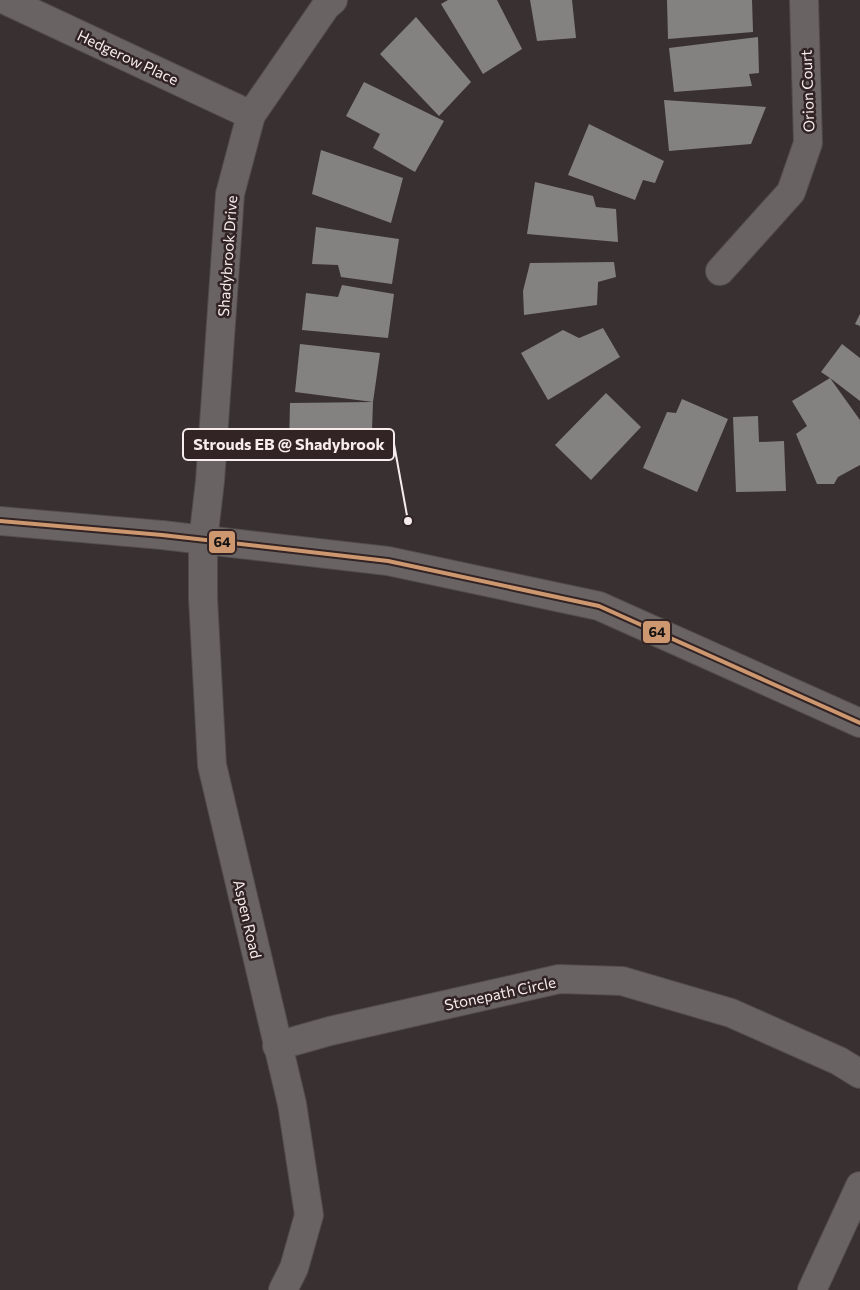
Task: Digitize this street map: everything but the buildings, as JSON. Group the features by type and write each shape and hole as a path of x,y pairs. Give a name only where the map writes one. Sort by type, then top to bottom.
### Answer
{"street":[{"name":"Hedgerow Place","path":"5,0 251,115"},
{"name":"Shadybrook Drive","path":"203,541 210,481 230,194 251,115 326,6 334,0"},
{"name":"Orion Court","path":"720,271 791,192 808,143 804,0"},
{"path":"0,521 162,535 388,561 599,606 860,723"},
{"name":"Aspen Road","path":"203,541 212,765 292,1104 309,1215 294,1268 284,1290"},
{"name":"Stonepath Circle","path":"277,1046 330,1031 559,979 622,981 731,1013 839,1060 860,1074"},
{"path":"812,1290 860,1186"}],"transit line":[{"name":"64","path":"0,521 162,535 388,561 599,606 860,723"}],"place":[{"name":"Strouds EB @ Shadybrook","path":"408,521"}]}
